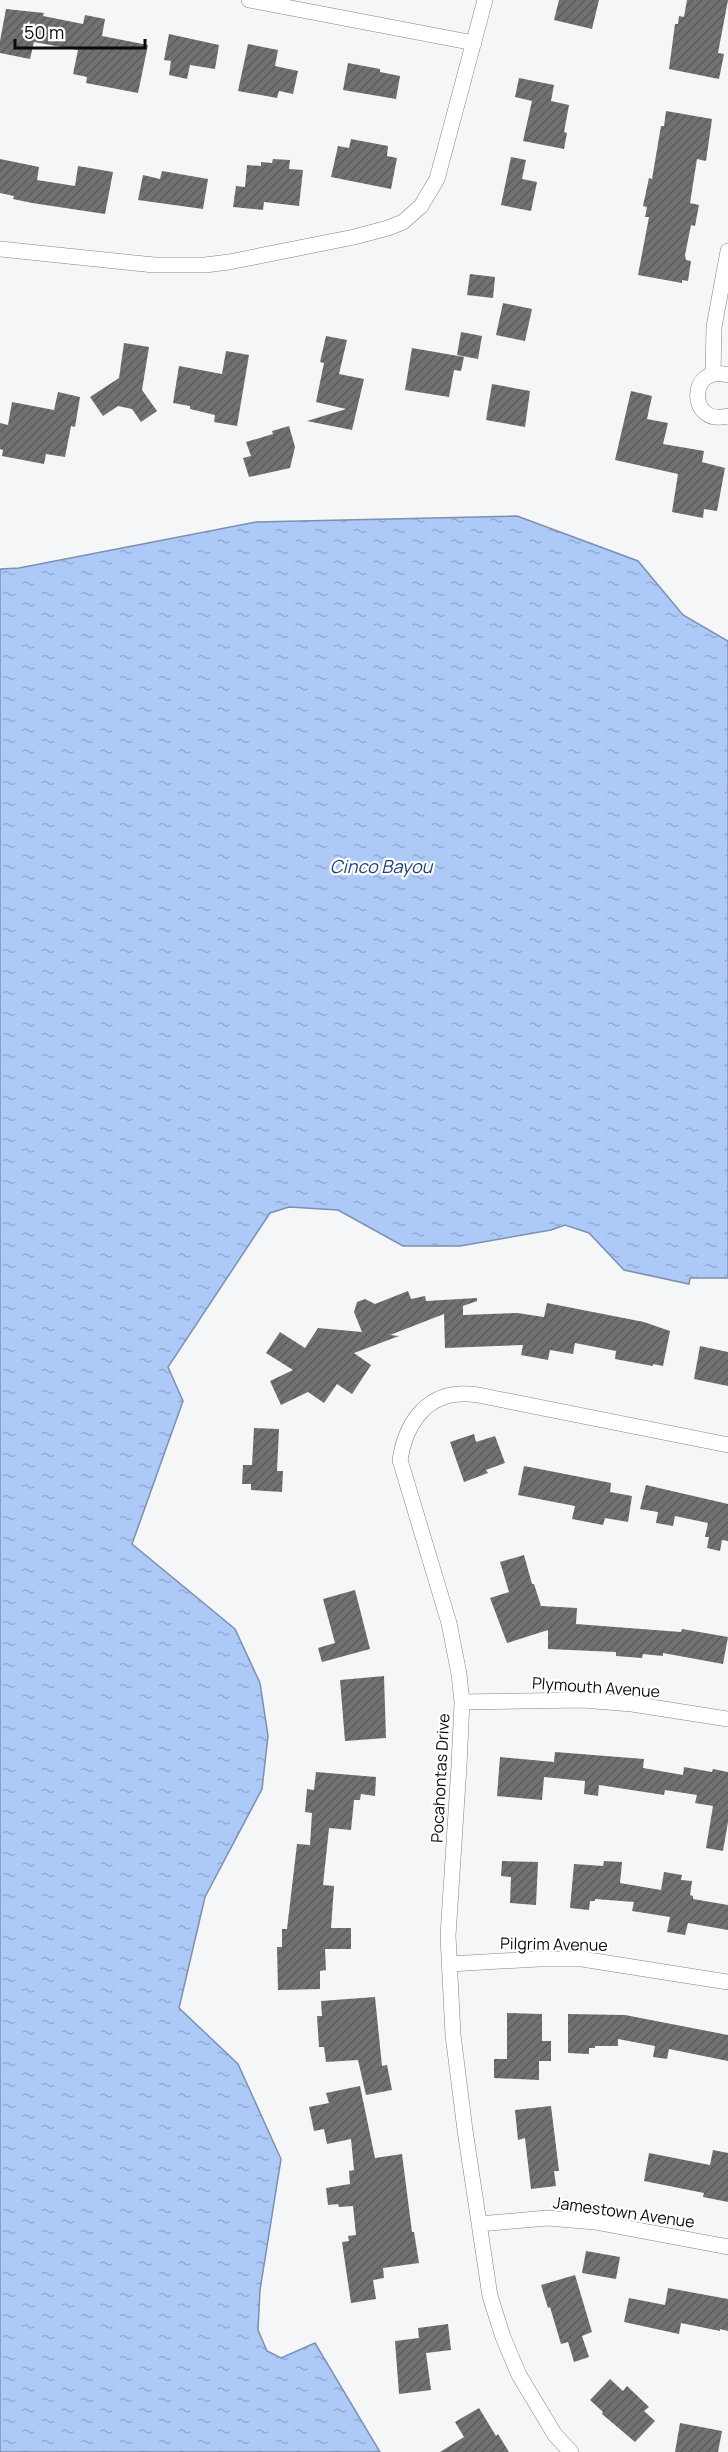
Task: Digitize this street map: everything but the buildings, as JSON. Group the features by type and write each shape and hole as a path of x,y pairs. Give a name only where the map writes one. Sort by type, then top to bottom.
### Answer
{"street":[{"path":"249,0 474,43"},
{"path":"0,249 153,265 205,265 240,260 388,228 403,222 421,206 437,179 485,0"},
{"path":"728,251 714,327 720,374 699,386 699,403 711,416 728,416"},
{"name":"Pocahontas Drive","path":"571,2452 555,2435 530,2395 503,2337 490,2296 453,2035 449,1964 448,1936 462,1702 449,1623 400,1460 403,1440 409,1425 419,1413 434,1402 461,1394 493,1398 728,1445"},
{"name":"Plymouth Avenue","path":"462,1702 592,1701 632,1704 728,1719"},
{"name":"Pilgrim Avenue","path":"449,1964 582,1959 728,1982"},
{"name":"Jamestown Avenue","path":"479,2224 547,2218 595,2222 728,2247"}],"water":[{"name":"Cinco Bayou","path":"517,516 638,561 683,615 728,641 728,1278 690,1278 689,1284 624,1270 589,1233 565,1225 551,1230 460,1246 403,1246 338,1210 289,1207 270,1213 168,1367 183,1401 132,1544 235,1629 260,1683 268,1736 262,1789 205,1897 179,2008 238,2064 281,2159 260,2290 258,2330 267,2351 281,2358 315,2343 380,2452 0,2452 0,569 19,568 256,522"}]}
